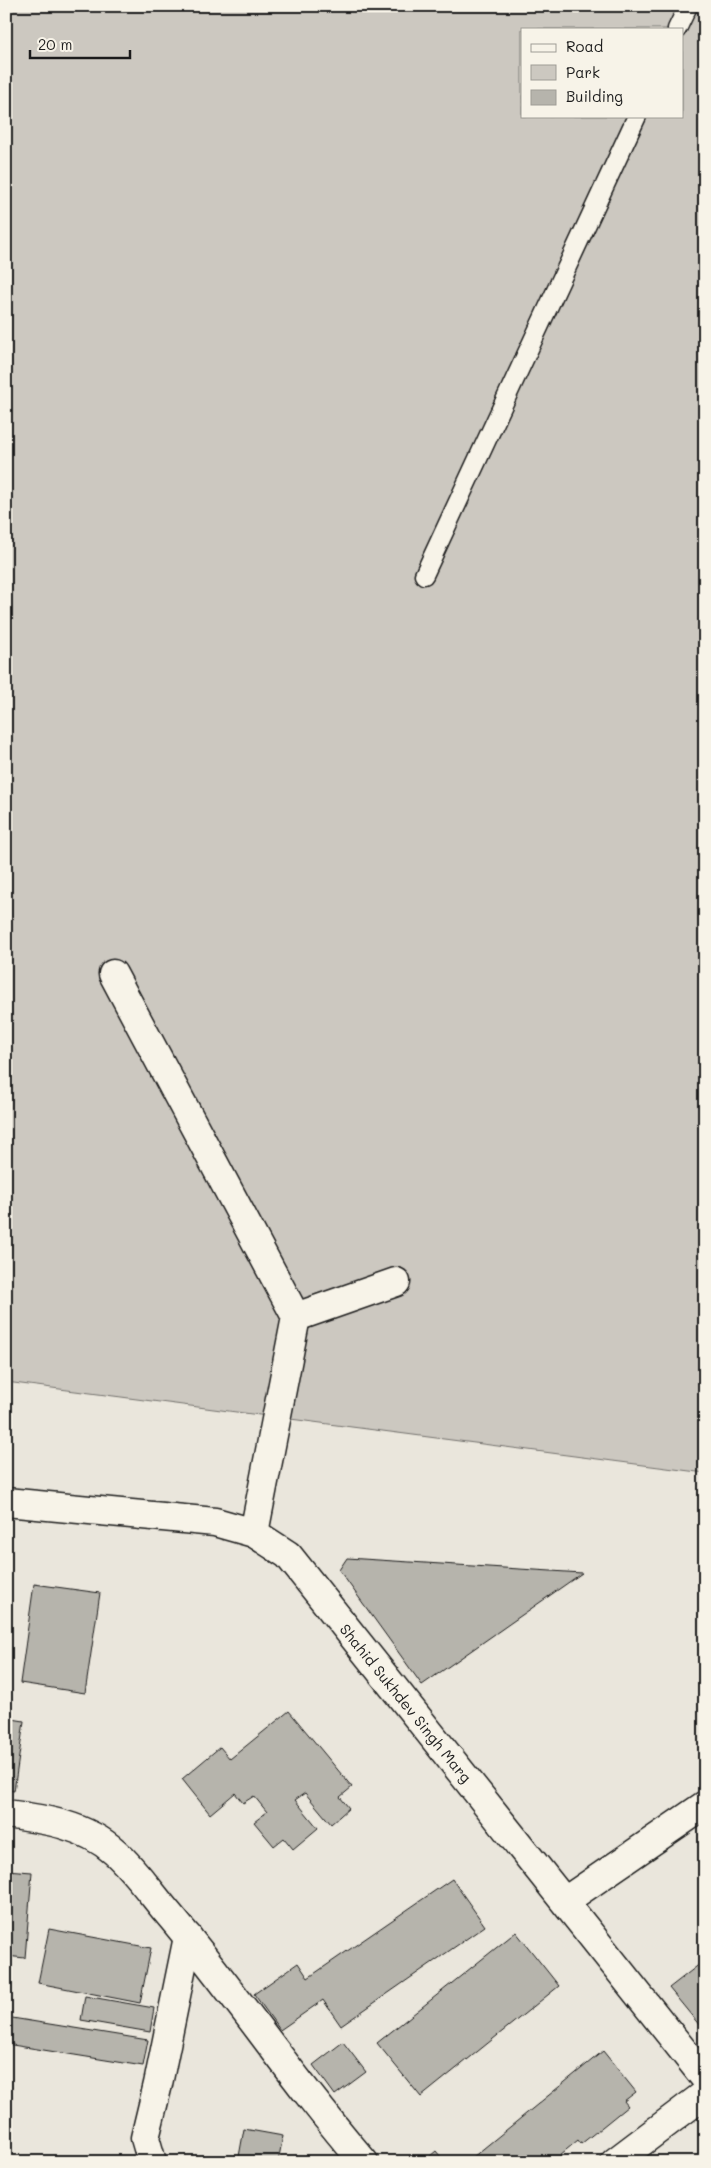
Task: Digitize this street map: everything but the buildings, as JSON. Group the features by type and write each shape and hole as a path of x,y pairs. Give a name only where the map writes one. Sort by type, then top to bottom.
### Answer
{"street":[{"path":"112,974 296,1317 254,1534"},
{"path":"296,1317 396,1282"},
{"name":"Shahid Sukhdev Singh Marg","path":"6,1502 215,1522 254,1534 288,1555 705,2078"},
{"path":"565,1901 705,1804"},
{"path":"6,1814 63,1824 88,1834 115,1852 188,1937 324,2116 364,2162"},
{"path":"152,2162 144,2138 158,2084 188,1937"},
{"path":"615,2162 705,2094"}],"lane":[{"path":"677,28 688,6"},
{"path":"424,575 635,118"}],"green space":[{"path":"6,6 705,6 705,1473 6,1382"}]}
